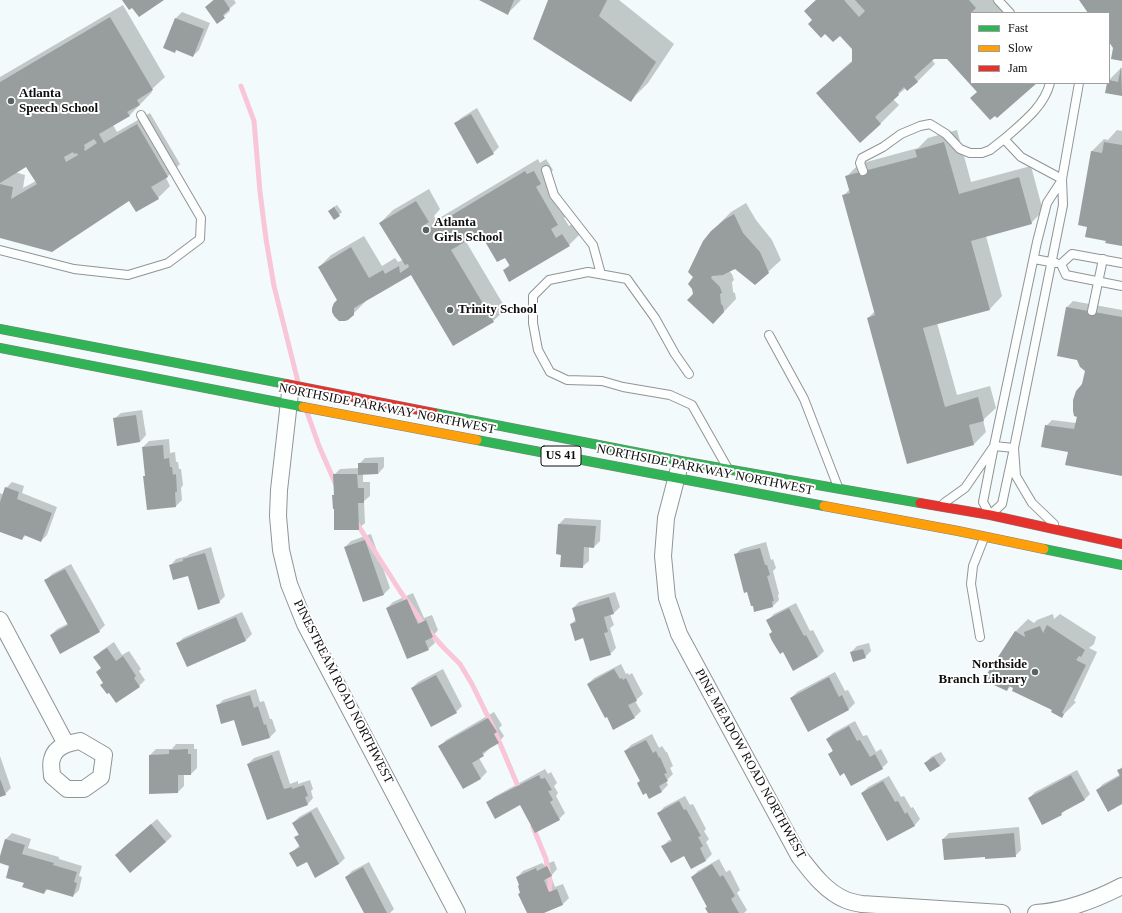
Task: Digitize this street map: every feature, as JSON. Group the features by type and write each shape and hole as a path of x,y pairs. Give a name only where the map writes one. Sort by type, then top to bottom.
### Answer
{"main road":[{"name":"NORTHSIDE PARKWAY NORTHWEST","path":"0,329 681,461 939,506 987,526 1122,564"},
{"name":"NORTHSIDE PARKWAY NORTHWEST","path":"0,348 677,478 987,526 1062,531 1122,544"}],"street":[{"name":"PINESTREAM ROAD NORTHWEST","path":"292,386 279,490 278,516 281,550 289,584 305,624 457,913"},
{"name":"PINE MEADOW ROAD NORTHWEST","path":"681,461 666,518 663,556 667,598 679,634 799,856 814,875 830,891 846,900 862,904 1002,913"},
{"path":"0,620 66,744"},
{"path":"1036,913 1066,909 1107,894 1122,886"}],"lane":[{"path":"998,0 1009,12"},
{"path":"863,171 860,163 862,158 883,147 901,134 920,126 930,124 946,134 960,149 970,153 990,150 1027,118 1043,100 1050,84"},
{"path":"980,637 971,584 973,566 987,526 1002,504 1063,205 1062,179 1079,84"},
{"path":"0,250 74,268 128,275 168,263 200,239 201,218 141,114"},
{"path":"1004,139 1021,157 1062,179"},
{"path":"546,170 554,195 593,245 601,274"},
{"path":"987,526 983,502 1034,259 1048,203 1062,179"},
{"path":"1061,264 1072,254 1122,263"},
{"path":"1034,259 1061,264"},
{"path":"1092,311 1103,259"},
{"path":"1061,264 1066,275 1122,286"},
{"path":"689,374 675,354 655,318 628,279 588,272 549,280 533,296 533,323 538,350 550,372 567,380 602,381 623,388 670,395 692,405 728,469"},
{"path":"769,335 804,399 839,489"},
{"path":"994,446 1014,448"},
{"path":"939,506 965,488 994,446"},
{"path":"1014,448 1016,476 1032,503 1062,531"}],"building":[{"path":"122,0 164,0 139,17 132,8 129,10"},
{"path":"214,0 224,0 230,9 223,15 225,18 217,24 205,7"},
{"path":"479,0 514,0 508,15"},
{"path":"548,0 607,0 599,16 656,62 631,102 533,39"},
{"path":"816,0 844,0 859,17 865,11 855,0 969,0 976,8 970,12 970,84 1036,84 997,118 995,116 990,120 970,98 977,92 947,59 934,59 914,77 918,82 907,91 904,87 898,93 899,95 875,117 881,124 860,143 816,93 852,62 852,49 840,36 833,42 825,34 821,38 808,24 812,20 804,11"},
{"path":"1079,0 1122,0 1122,61 1111,59 1113,48 1110,44 1110,12 1087,12"},
{"path":"110,17 153,90 137,100 140,105 127,112 130,116 99,134 104,143 137,124 168,177 151,187 159,199 136,212 129,201 52,252 0,238 0,184 13,187 11,199 37,184 26,167 0,183 0,82","holes":["94,139 97,143 85,151 84,145","73,152 74,154 77,153 78,155 66,162 64,157"]},
{"path":"175,18 204,29 193,57 176,50 175,53 163,48"},
{"path":"1121,67 1122,96 1105,93 1107,84 1110,84 1110,80 1118,82"},
{"path":"471,114 494,154 477,164 454,123"},
{"path":"944,142 959,194 1019,177 1032,224 971,241 990,310 923,328 945,407 978,397 984,421 969,425 974,445 907,464 867,318 875,315 842,195 850,193 845,176 917,157 915,150"},
{"path":"1104,142 1122,145 1122,246 1085,237 1087,227 1078,225 1091,151 1102,153"},
{"path":"525,171 527,174 534,171 541,184 536,187 558,225 551,229 556,238 562,234 570,246 509,282 503,270 510,266 505,258 497,262 480,233 451,250 494,322 453,346 411,275 354,308 354,315 348,320 339,321 334,316 332,308 337,300 318,267 351,247 369,278 383,270 385,274 399,266 400,273 409,267 408,264 405,265 379,223 416,201 429,222 421,227 424,232"},
{"path":"334,207 340,216 334,220 328,211"},
{"path":"734,214 743,233 760,252 769,273 755,285 735,269 723,275 712,276 711,278 720,287 722,293 720,294 721,304 724,312 713,324 687,300 693,294 692,289 688,284 693,277 688,272 703,241 711,231"},
{"path":"1066,307 1122,317 1122,476 1065,465 1068,452 1041,447 1045,425 1074,429 1077,417 1074,416 1073,400 1076,391 1082,384 1085,371 1080,367 1077,360 1057,356"},
{"path":"136,415 140,442 117,446 113,418"},
{"path":"163,445 164,459 169,458 173,475 176,474 176,507 147,510 143,476 145,476 142,447"},
{"path":"358,463 378,463 378,474 358,475"},
{"path":"333,474 357,474 358,488 364,488 364,503 358,503 359,530 334,530 332,495 334,495"},
{"path":"5,487 19,492 17,499 52,513 41,542 24,535 22,540 0,532 0,502"},
{"path":"558,524 596,526 594,548 584,547 583,568 560,567 561,555 556,554"},
{"path":"365,540 384,595 363,602 344,547"},
{"path":"760,548 765,565 767,565 770,575 767,576 774,601 772,601 773,607 754,612 747,592 744,593 734,554"},
{"path":"205,553 220,603 198,610 188,576 173,580 169,565 183,561 183,559"},
{"path":"65,569 100,632 60,654 50,635 68,625 44,580"},
{"path":"609,597 614,614 604,617 608,632 604,633 611,655 590,661 583,638 575,641 570,624 576,622 572,608"},
{"path":"407,599 418,624 426,620 433,637 425,641 429,650 407,659 386,608"},
{"path":"789,608 804,636 806,635 818,657 793,671 783,652 780,654 772,641 769,634 772,632 766,620"},
{"path":"236,617 246,641 187,667 176,643"},
{"name":"Northside Branch Library","path":"1047,625 1085,650 1081,657 1079,656 1076,660 1086,665 1062,713 1064,714 1062,718 1051,712 1052,710 1012,691 1013,688 1009,686 1007,691 983,680 1015,631 1025,637 1024,632 1040,626 1043,633"},
{"path":"107,648 116,661 123,656 136,676 134,678 140,687 116,703 109,693 107,694 100,685 103,683 96,672 101,668 93,657"},
{"path":"863,649 866,658 853,662 850,652"},
{"path":"614,669 620,679 622,678 623,680 626,678 637,701 628,705 635,718 613,730 587,684"},
{"path":"436,675 457,713 431,727 411,688"},
{"path":"829,677 839,697 842,695 849,710 808,732 790,698"},
{"path":"250,695 254,708 258,706 270,738 242,746 234,720 221,724 216,705"},
{"path":"488,718 497,732 494,734 499,743 482,753 484,756 472,763 481,779 463,789 438,746"},
{"path":"849,726 857,741 860,740 870,757 875,754 883,769 851,786 844,773 840,776 828,754 833,751 826,739"},
{"path":"646,740 653,753 656,751 659,758 660,757 667,773 664,774 668,781 659,786 662,792 649,799 646,793 643,795 637,783 640,781 624,751"},
{"path":"188,749 188,754 191,754 191,775 178,775 178,793 149,794 149,755 169,754 169,750"},
{"path":"272,755 284,789 292,787 292,789 304,785 308,796 305,797 308,805 267,820 247,764"},
{"path":"934,757 940,766 930,772 924,763"},
{"path":"1122,768 1122,804 1108,812 1096,790 1120,776 1117,770"},
{"path":"539,775 541,779 545,778 552,790 548,791 553,800 550,802 560,820 535,833 520,805 495,819 486,802"},
{"path":"1071,775 1085,800 1061,813 1062,815 1042,825 1028,798"},
{"path":"0,779 6,795 0,797"},
{"path":"883,781 895,802 898,801 905,814 907,812 915,826 887,841 861,793"},
{"path":"679,801 684,810 686,809 701,836 698,837 703,846 700,848 706,861 691,869 684,856 671,863 661,846 672,841 657,813"},
{"path":"311,812 339,864 315,878 307,862 297,867 289,853 300,847 294,837 299,835 292,823"},
{"path":"151,824 166,842 130,873 115,855"},
{"path":"1014,833 1016,857 985,859 985,857 944,860 942,839"},
{"path":"5,839 25,845 22,854 54,863 53,865 77,872 74,882 77,883 73,897 46,889 44,894 22,887 24,883 6,878 9,866 0,863 0,856"},
{"path":"712,864 720,877 723,875 735,896 731,899 739,913 708,913 705,908 707,907 691,877"},
{"path":"547,866 552,876 544,880 549,892 557,889 563,905 544,913 527,913 518,894 520,893 516,877 536,868 537,871"},
{"path":"363,867 387,913 364,913 345,877"}],"waterway":[{"path":"241,86 254,121 260,192 266,239 274,286 298,382"},
{"path":"307,412 319,446 336,485"},
{"path":"356,522 400,591 427,629 460,664 472,684 493,727 520,791"},
{"path":"533,827 546,859 550,882 549,898"}],"traffic: fast":[{"path":"0,329 286,384"},
{"path":"0,348 303,407"},
{"path":"434,413 681,461 920,503"},
{"path":"477,440 824,506"},
{"path":"1044,549 1122,565"}],"traffic: slow":[{"path":"303,407 477,440"},
{"path":"824,506 1044,549"}],"traffic: jam":[{"path":"286,384 434,413"},
{"path":"920,503 990,515 1122,544"}],"place":[{"name":"Atlanta Speech School","path":"11,101"},
{"name":"Atlanta Girls School","path":"426,230"},
{"name":"Trinity School","path":"450,310"},
{"name":"Northside Branch Library","path":"1035,672"}]}
